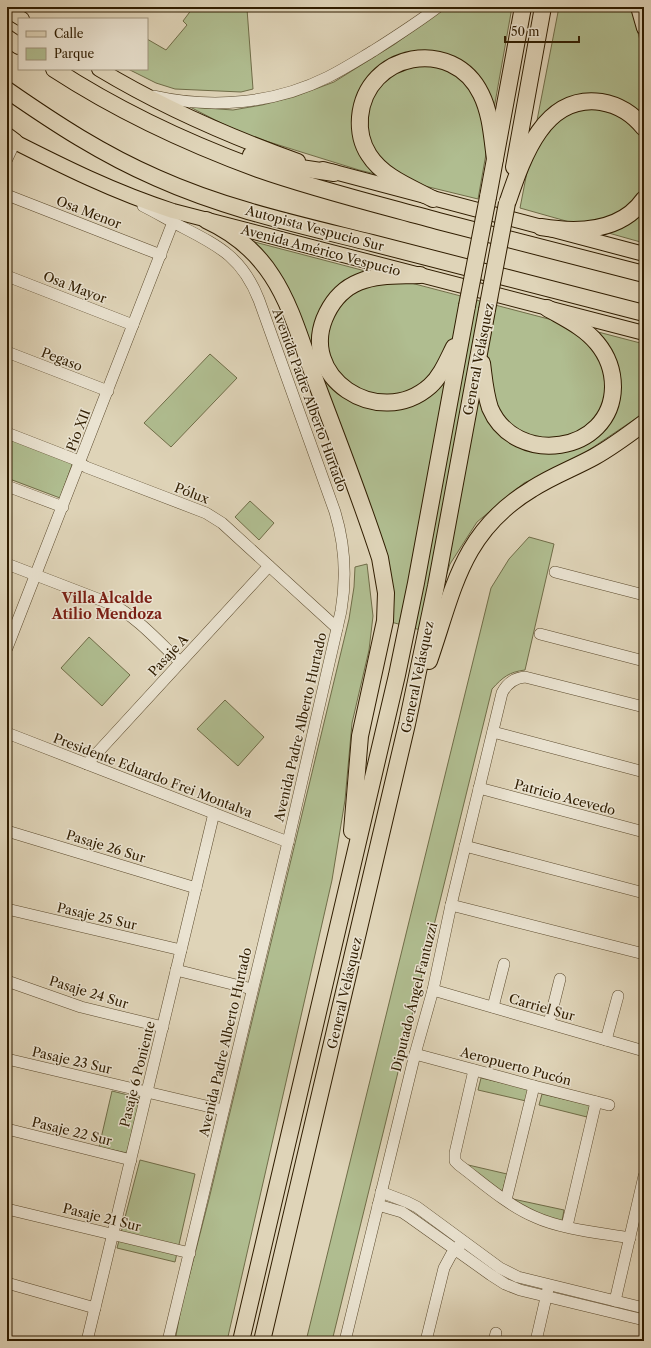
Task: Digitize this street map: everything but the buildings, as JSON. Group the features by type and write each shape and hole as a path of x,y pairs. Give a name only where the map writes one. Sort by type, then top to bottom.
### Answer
{"highway":[{"name":"General Velásquez","path":"241,1341 397,675 415,590 523,7"},
{"name":"General Velásquez","path":"262,1341 407,724 436,586 543,7"},
{"path":"7,38 18,45"},
{"path":"433,199 385,173 369,156 363,143 360,122 362,105 370,88 386,70 410,59 429,58 453,65 466,74 478,88 484,102 495,159"},
{"path":"56,70 104,99 155,125 221,155 259,169 356,199 644,274"},
{"name":"Autopista Vespucio Sur","path":"7,90 66,130 111,156 157,178 213,200 300,225 644,312"},
{"path":"508,202 519,171 537,134 550,118 562,109 583,102 605,103 619,107 626,111 644,128"},
{"path":"155,125 271,161 305,169 334,173"},
{"path":"541,227 570,230 607,226 629,215 644,199"},
{"path":"206,220 224,229 249,249 267,268 277,284 295,326 374,539 382,567 386,593 385,621 365,707 360,736 350,860 345,893"},
{"path":"420,275 389,276 367,279 347,288 335,299 324,320 320,343 326,366 335,380 349,392 372,401 399,401 416,395 430,386 442,371 463,326"},
{"path":"480,342 485,387 488,399 495,416 506,430 520,439 544,446 560,445 580,439 596,427 606,414 612,400 612,373 606,357 591,336 579,326 547,308"},
{"path":"407,724 458,574 470,551 484,530 501,512 520,497 545,481 594,457 622,440 644,423"}],"main road":[{"path":"638,7 644,28"},
{"path":"7,10 20,18"},
{"path":"101,70 174,110 269,151 334,173 644,254"},
{"name":"Avenida Américo Vespucio","path":"10,139 86,178 173,211 644,333"}],"street":[{"path":"141,93 191,102 213,103 252,100 284,93 318,82 338,72 399,35 438,7"},
{"path":"7,159 10,139"},
{"name":"Avenida Padre Alberto Hurtado","path":"120,192 211,242 231,257 246,274 255,291 339,525 344,552 345,580 337,628 288,842 168,1341"},
{"name":"Osa Menor","path":"7,195 161,255"},
{"name":"Pío XII","path":"8,645 173,222"},
{"name":"Osa Mayor","path":"7,276 134,325"},
{"name":"Pegaso","path":"7,352 108,391"},
{"name":"Pólux","path":"7,433 74,459 90,468 214,517 337,628"},
{"path":"7,486 63,507"},
{"path":"7,564 121,609 132,617 180,662"},
{"name":"Pasaje A","path":"87,764 269,566"},
{"path":"554,572 644,595"},
{"path":"540,634 644,661"},
{"name":"Diputado Ángel Fantuzzi","path":"345,1341 415,1054 433,990 451,905 502,693 507,685 514,680 519,678 530,678 644,707"},
{"path":"493,732 644,772"},
{"name":"Presidente Eduardo Frei Montalva","path":"7,733 288,842"},
{"name":"Patricio Acevedo","path":"479,788 644,832"},
{"name":"Pasaje 6 Poniente","path":"87,1341 214,813"},
{"name":"Pasaje 26 Sur","path":"7,831 196,888"},
{"path":"465,846 644,893"},
{"path":"451,905 644,954"},
{"name":"Pasaje 25 Sur","path":"7,909 181,950"},
{"path":"493,1007 504,964"},
{"path":"176,970 252,989"},
{"path":"549,1023 560,979"},
{"name":"Pasaje 24 Sur","path":"7,981 87,1009 163,1027"},
{"name":"Carriel Sur","path":"433,990 644,1051"},
{"path":"606,1040 618,996"},
{"name":"Aeropuerto Pucón","path":"415,1054 609,1105"},
{"name":"Pasaje 23 Sur","path":"7,1059 223,1110"},
{"path":"474,1070 455,1153 455,1161 459,1166 506,1200 534,1217 548,1222 630,1238"},
{"path":"506,1200 534,1086"},
{"path":"567,1226 596,1102"},
{"name":"Pasaje 22 Sur","path":"7,1129 131,1160"},
{"path":"615,1301 641,1199 644,1176"},
{"path":"381,1192 407,1202 417,1208 459,1245"},
{"path":"378,1205 402,1212 511,1274 548,1291 644,1320"},
{"name":"Pasaje 21 Sur","path":"7,1209 190,1253"},
{"path":"426,1341 442,1274 447,1261 459,1245"},
{"path":"7,1283 95,1308"},
{"path":"548,1291 615,1301 644,1308"},
{"path":"536,1341 548,1291"}],"green space":[{"path":"189,7 241,7 247,9 253,89 241,92 175,89 156,83 130,70 148,70 148,40 166,50 187,25 183,21 192,9"},
{"path":"446,7 512,7 478,199 359,170 253,137 225,125 190,107 233,110 262,105 294,97 334,82 395,44"},
{"path":"559,7 631,7 644,55 644,243 520,208"},
{"path":"247,240 644,344 644,413 577,458 524,483 477,522 450,564 428,632 391,622 392,604 304,339"},
{"path":"210,354 237,378 171,447 144,423"},
{"path":"7,436 73,462 60,498 7,478"},
{"path":"250,501 274,523 259,540 235,517"},
{"path":"529,537 554,544 525,670 515,672 507,676 492,689 332,1341 306,1341 491,588 509,559"},
{"path":"367,564 373,616 369,650 352,723 345,800 332,880 227,1341 175,1341 181,1308 209,1199 349,619 354,587 355,567"},
{"path":"89,637 130,675 102,706 61,668"},
{"path":"225,700 264,737 238,766 197,729"},
{"path":"481,1078 529,1089 526,1101 478,1090"},
{"path":"112,1091 140,1098 127,1153 99,1147"},
{"path":"542,1094 590,1105 587,1117 539,1105"},
{"path":"140,1160 195,1174 175,1262 117,1248"},
{"path":"464,1164 507,1174 502,1193"},
{"path":"513,1199 564,1210 562,1221 537,1216"}],"district":[{"name":"Villa Alcalde Atilio Mendoza","path":"107,606"}]}
